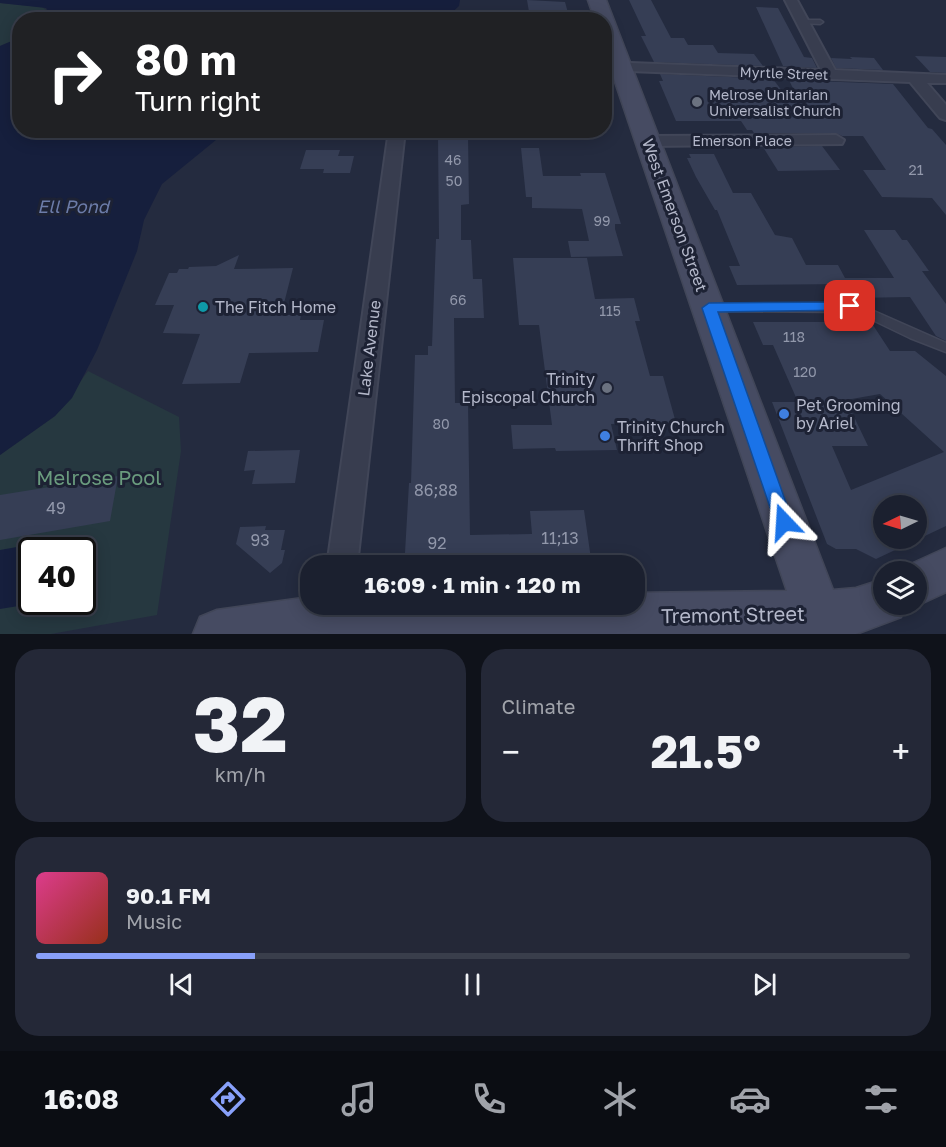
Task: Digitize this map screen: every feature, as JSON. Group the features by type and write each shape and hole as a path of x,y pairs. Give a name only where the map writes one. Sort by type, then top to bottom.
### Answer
{"street":[{"path":"791,0 830,74"},
{"name":"Myrtle Street","path":"614,67 946,79"},
{"name":"West Emerson Street","path":"614,67 648,141 823,624"},
{"path":"914,77 946,115"},
{"name":"Lake Avenue","path":"343,555 396,138"},
{"name":"Emerson Place","path":"648,141 837,140"},
{"path":"927,578 946,569"},
{"name":"Tremont Street","path":"452,615 823,624 873,605"},
{"name":"Tremont Street","path":"217,634 317,615"}],"lane":[{"path":"802,22 820,22"},
{"path":"709,308 858,308 914,336 946,348"}],"green space":[{"path":"0,3 42,7 49,12 12,12 12,41 0,46"},
{"name":"Melrose Pool","path":"88,371 179,417 181,451 157,615 51,634 0,634 0,455 55,416"}],"water":[{"path":"0,0 460,0 459,6 453,12 49,12 46,8 0,3"},
{"name":"Ell Pond","path":"12,41 12,138 218,138 162,184 144,220 137,251 97,350 72,398 55,416 0,455 0,46"},
{"path":"18,547 18,606 0,609 0,550"}],"building":[{"path":"527,0 565,2 568,12 529,12"},
{"path":"629,0 651,0 671,38 684,38 688,45 713,45 718,53 754,54 763,66 654,62 641,36 646,36"},
{"path":"756,7 778,8 804,57 812,58 817,68 783,66"},
{"path":"915,56 946,57 946,73 930,72"},
{"path":"850,57 874,58 883,70 836,68 831,58 852,59"},
{"path":"660,74 773,79 791,103 798,99 789,80 893,84 928,128 932,129 946,145 946,215 932,198 882,197 863,170 886,170 863,136 842,136 836,133 754,133 752,130 747,130 741,121 676,121 659,81 663,81"},
{"path":"438,138 468,138 469,204 461,205 461,240 471,240 473,279 482,279 484,318 454,318 455,403 468,403 470,535 532,534 530,511 584,510 590,555 411,555 411,553 405,553 409,483 411,483 415,355 428,355 428,346 432,346 436,239 439,239"},
{"path":"822,146 840,170 778,171 763,147"},
{"path":"521,148 539,148 543,176 581,176 580,173 605,173 621,224 615,224 615,229 623,256 571,257 568,241 589,241 582,209 532,208 532,197 526,197"},
{"path":"306,150 340,150 338,156 354,156 350,173 323,173 324,169 300,169"},
{"path":"689,154 714,154 733,193 751,193 775,235 792,238 806,265 838,265 845,278 894,278 864,230 895,230 902,240 907,240 929,271 922,271 946,304 946,341 936,336 910,297 854,298 846,284 737,285 729,266 740,266 717,210 687,158 691,158"},
{"name":"The Fitch Home","path":"239,255 234,269 293,268 281,315 301,315 300,320 324,320 318,352 249,353 240,383 182,384 200,334 163,333 174,305 155,305 169,273 177,273 179,269 189,267 216,266"},
{"path":"513,258 587,258 595,299 634,298 640,321 635,321 650,376 663,376 676,423 611,424 617,450 513,449 511,425 552,425 539,325 519,325"},
{"path":"753,322 871,322 890,351 915,351 946,376 946,526 927,535 927,495 873,495 873,549 897,549 876,559 856,549 836,549 827,544 772,402 798,402 773,345 763,345","holes":["880,394 944,452 851,490 832,446 868,446 846,400"]},
{"path":"300,450 295,483 252,484 255,470 244,471 248,451"},
{"path":"118,476 110,521 0,540 0,495"},
{"path":"266,526 265,530 285,530 281,550 285,550 282,563 270,573 236,544 240,527"}],"place":[{"name":"Melrose Unitarian Universalist Church","path":"697,102"},
{"name":"The Fitch Home","path":"203,307"},
{"name":"Trinity Episcopal Church","path":"607,388"},
{"name":"Pet Grooming by Ariel","path":"784,414"},
{"name":"Trinity Church Thrift Shop","path":"605,436"}],"route":[{"path":"784,522 709,308 850,306"}]}
